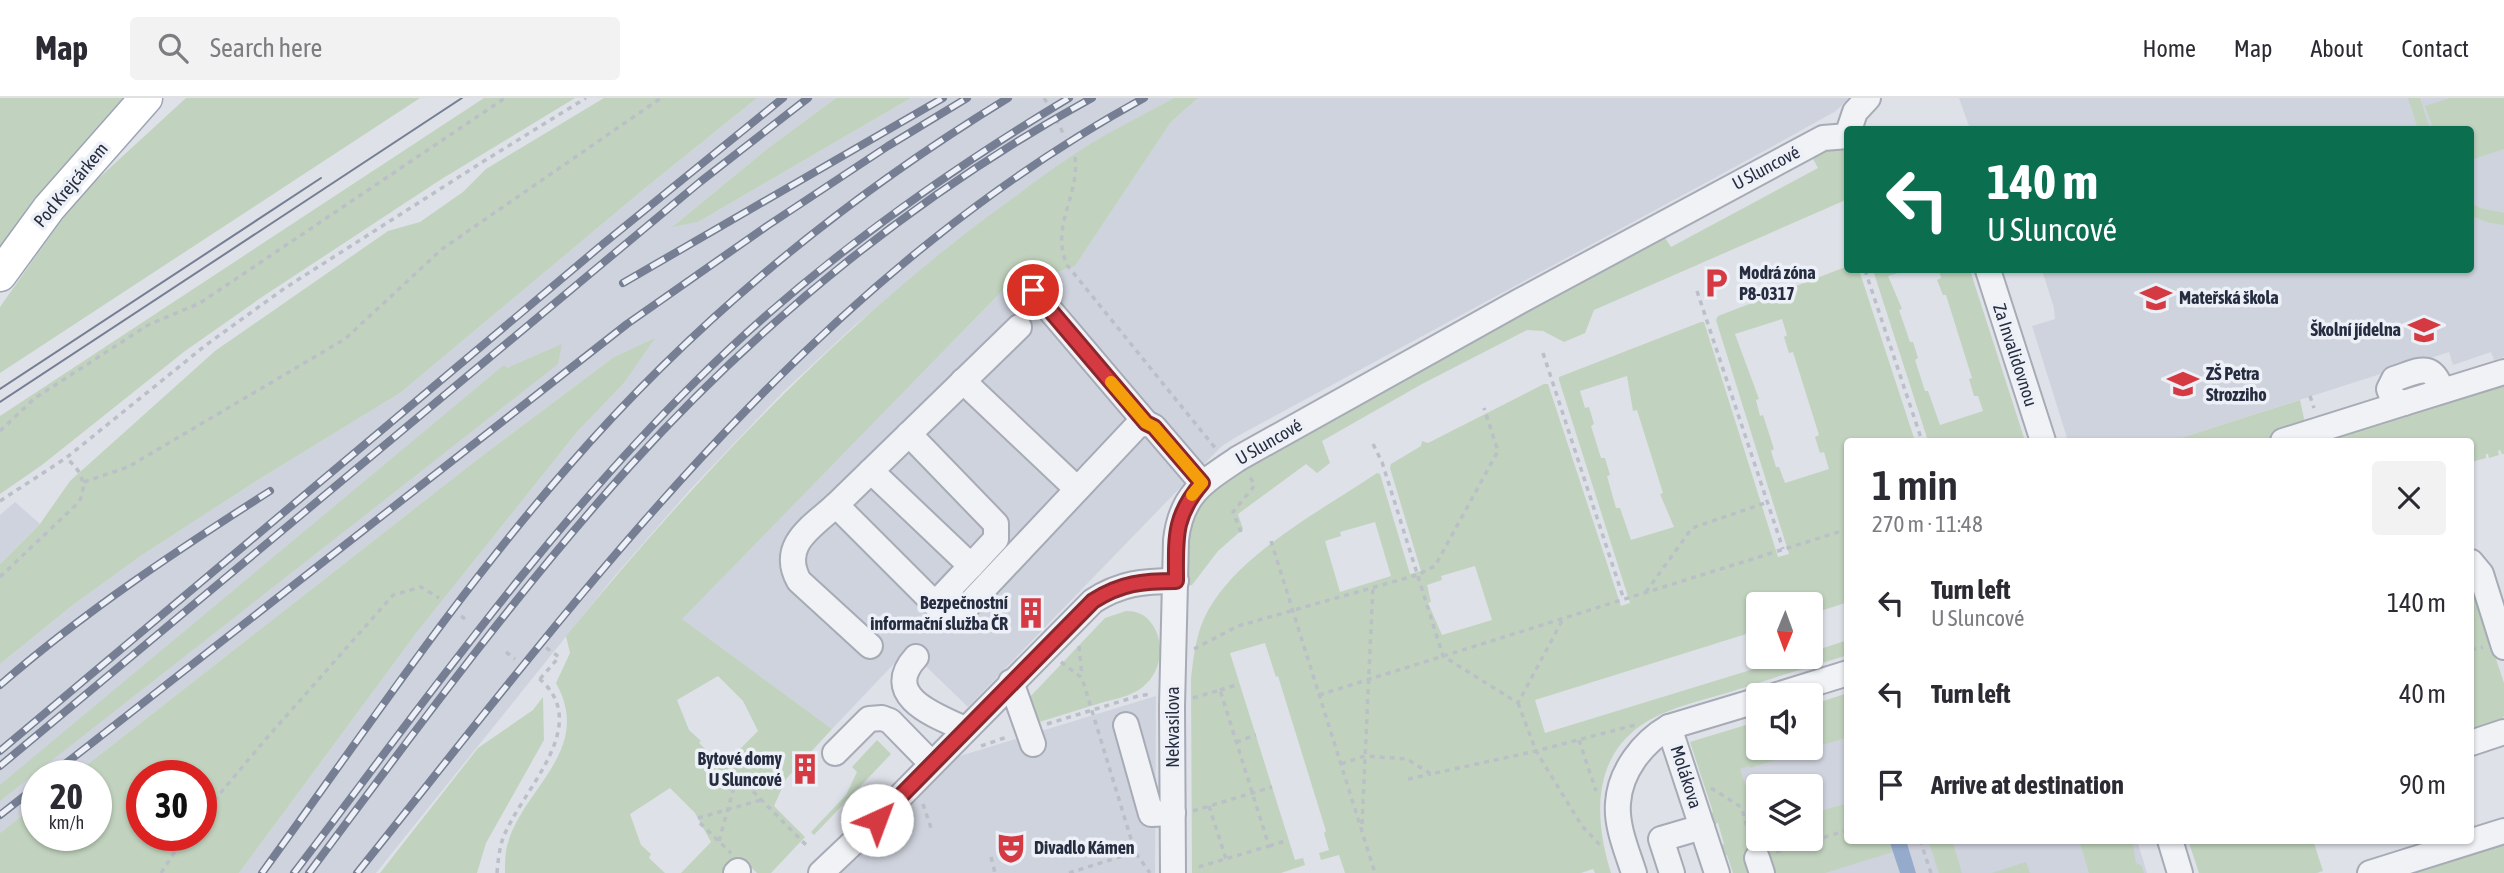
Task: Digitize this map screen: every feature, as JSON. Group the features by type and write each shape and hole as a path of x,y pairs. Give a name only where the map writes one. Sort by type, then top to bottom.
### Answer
{"main road":[{"name":"Pod Krejcárkem","path":"0,275 49,208 146,98"}],"street":[{"path":"1851,126 1855,112 1868,98"},
{"name":"U Sluncové","path":"1176,581 1178,522 1187,500 1202,483 1239,458 1532,294 1823,138 1844,135"},
{"name":"Za Invalidovnou","path":"1989,273 2042,438"},
{"path":"1033,290 1146,423 1154,427 1202,483"},
{"path":"870,646 799,581 794,572 793,550 800,538 1020,327"},
{"path":"2292,438 2404,402 2393,399 2390,384 2394,379 2422,370 2429,370 2437,376 2442,391 2504,372"},
{"path":"963,381 1077,489"},
{"path":"836,505 945,614 959,615 1137,426 1146,423"},
{"path":"909,435 996,524 996,539 935,604"},
{"path":"871,471 971,566"},
{"path":"996,539 1016,555"},
{"path":"2474,565 2482,574 2504,647"},
{"path":"821,873 881,831 931,762 971,738 1011,682 1093,601 1114,588 1157,581 1176,581"},
{"name":"Nekvasilova","path":"1176,581 1172,706 1181,813 1180,872"},
{"path":"916,657 908,665 905,675 906,686 915,704 971,738"},
{"path":"1816,683 1844,674"},
{"path":"1011,682 1031,737"},
{"name":"Molákova","path":"1634,873 1620,823 1618,803 1623,781 1633,762 1645,745 1663,731 1746,704"},
{"path":"835,753 869,719 882,718 890,721 931,762"},
{"path":"1126,725 1151,814 1181,813"},
{"name":"Molákova","path":"1663,731 1702,827 1717,873"},
{"path":"2474,742 2504,732"},
{"name":"Molákova","path":"1672,873 1661,839 1702,827"},
{"path":"2474,839 2504,831"},
{"path":"2171,844 2180,873"},
{"path":"2370,873 2459,844"}],"path":[{"path":"0,431 35,397 148,325 200,303 505,98"},
{"path":"0,501 66,458 206,345 285,288 586,98"},
{"path":"84,482 128,467 345,339 442,249 661,98"},
{"path":"1044,98 1048,104"},
{"path":"1056,119 1065,137"},
{"path":"1075,157 1075,180 1060,239 1067,265 1219,453"},
{"path":"1867,273 1921,438"},
{"path":"1697,291 1783,549"},
{"path":"1543,353 1624,600"},
{"path":"2310,396 2314,406"},
{"path":"1192,649 1238,626 1417,575 1435,566 1498,451 1484,408"},
{"path":"1373,444 1382,462 1443,656 1518,704 1536,751 1583,826 1604,849"},
{"path":"0,577 79,502 84,493 84,482 77,467 66,458"},
{"path":"1241,532 1233,512 1255,485"},
{"path":"1644,593 1692,528 1768,502"},
{"path":"1319,695 1844,530"},
{"path":"1271,541 1375,873"},
{"path":"1362,830 1373,586"},
{"path":"217,797 393,595 421,587 439,598"},
{"path":"461,616 469,622"},
{"path":"1518,704 1563,619"},
{"path":"1079,641 1082,678 1135,852 1150,873"},
{"path":"497,873 502,841 552,751 558,735 559,716 554,696 538,678 559,657 541,644"},
{"path":"506,652 515,659"},
{"path":"1059,661 1082,678"},
{"path":"1187,700 1240,684"},
{"path":"1220,690 1269,846"},
{"path":"971,738 1031,737 1092,710 1138,696 1160,693"},
{"path":"1408,779 1536,751 1635,724 1663,731"},
{"path":"1236,742 1256,736"},
{"path":"1579,740 1600,800"},
{"path":"1341,764 1365,755 1408,759 1431,774"},
{"path":"725,764 808,847"},
{"path":"719,842 737,776"},
{"path":"1707,777 1711,788 1741,807 1759,866 1844,832"},
{"path":"1181,813 1272,787"},
{"path":"737,867 699,821 761,800"},
{"path":"1209,806 1226,859"},
{"path":"1180,872 1288,840"},
{"path":"1921,844 1931,873"},
{"path":"161,873 175,851"},
{"path":"1069,873 1135,852"},
{"path":"991,857 995,873"}],"shaded area":[{"path":"757,98 836,98 767,149 673,226 698,222 911,98 1174,98 1094,142 1017,195 854,326 783,392 688,492 613,578 376,873 239,873 417,632 577,432 624,383 653,339 614,357 478,459 93,760 21,760 21,817 0,833 0,664 73,605 142,555 400,393"},
{"path":"1198,98 1849,98 1836,111 1766,150 1222,446 968,707 908,649 832,729 681,619 1003,290 1075,266 1171,122"},
{"path":"1959,98 2504,98 2504,357 2494,360 2491,352 2453,365 2449,352 2180,438 2067,438 2032,326 2055,319 2043,273 2474,273 2474,126 1969,126"},
{"path":"15,502 40,524 0,564 0,515"},
{"path":"1156,696 1155,873 836,873 947,760"},
{"path":"1844,720 1844,844 2138,844 2147,873 1757,873 1751,851 1823,851 1823,774 1746,774 1746,835 1723,756 1746,750 1746,760 1823,760 1823,737"}],"green space":[{"path":"0,98 130,98 0,252"},
{"path":"186,98 420,98 0,373 0,307 76,199"},
{"path":"484,98 575,98 440,180 262,297 185,351 42,465 0,494 0,416"},
{"path":"604,98 757,98 400,393 142,555 73,605 0,664 0,564 40,524 70,481 215,351 388,231 420,222 463,192 486,169"},
{"path":"836,98 911,98 698,222 672,227 767,149"},
{"path":"1174,98 1198,98 1171,122 1075,266 1003,290 682,619 832,729 786,779 774,806 805,837 771,873 757,873 742,859 727,873 681,873 711,842 695,813 670,788 630,814 641,845 651,854 649,858 665,873 505,873 506,849 515,825 561,749 566,729 565,707 556,683 570,653 566,636 613,580 760,418 865,317 978,224 1050,171 1095,141","holes":["718,676 743,701 758,731 723,766 689,730 677,700"]},
{"path":"2408,98 2420,98 2429,126 2417,126"},
{"path":"2450,98 2504,98 2504,149 2474,159 2474,126 2432,126 2425,106"},
{"path":"1844,149 1844,201 1594,310 1585,333 1564,342 1543,331 1527,330 1422,384 1322,441 1330,463 1317,473 1306,464 1238,514 1243,529 1218,551 1192,585 1185,583 1186,533 1195,506 1224,477 1662,233 1671,247 1818,168 1812,157 1816,151"},
{"path":"2474,205 2504,213 2504,225 2474,217"},
{"path":"1844,268 1844,273 1860,273 1914,438 1844,438 1844,603 1824,610 1824,592 1746,592 1746,634 1535,700 1545,733 1754,669 1803,669 1758,683 1746,683 1746,687 1672,710 1640,726 1624,740 1605,774 1601,793 1602,833 1611,873 1595,873 1593,869 1581,873 1345,873 1339,855 1321,860 1319,853 1329,850 1324,833 1326,831 1278,676 1276,677 1265,643 1230,653 1295,860 1303,858 1305,865 1281,873 1192,873 1191,679 1199,632 1213,602 1231,579 1277,539 1377,473 1380,474 1410,574 1421,571 1390,468 1391,464 1421,446 1422,441 1428,443 1548,384 1621,606 1630,603 1559,377 1704,322 1778,557 1789,554 1716,320 1718,316","holes":["1782,319 1787,335 1784,337 1789,353 1793,352 1819,435 1815,437 1820,453 1824,452 1829,469 1785,483 1779,467 1776,467 1771,451 1774,449 1763,415 1760,416 1756,400 1759,399 1735,334","1627,376 1633,411 1637,410 1663,493 1660,494 1674,527 1631,540 1620,508 1616,508 1605,458 1601,458 1591,426 1594,424 1589,407 1585,408 1580,391","1375,522 1391,576 1340,592 1325,541 1341,536 1340,532","1475,566 1492,620 1442,635 1428,603 1431,602 1427,585 1442,580 1441,576"]},
{"path":"1874,273 1898,273 1888,276 1902,309 1899,310 1910,342 1913,342 1918,358 1915,360 1925,391 1928,391 1940,425 1983,411 1978,396 1974,396 1969,379 1972,378 1946,295 1943,295 1937,280 1941,278 1940,273 1971,273 2024,438 1927,438"},
{"path":"655,338 624,383 577,432 417,632 239,873 0,873 0,833 21,817 21,851 112,851 112,760 93,760 478,459 614,357"},
{"path":"562,344 558,364 52,760 30,760 504,365 507,368"},
{"path":"2504,386 2504,454 2500,450 2499,455 2489,458 2486,454 2486,458 2474,461 2474,438 2332,438"},
{"path":"2300,400 2305,423 2276,438 2180,438"},
{"path":"2474,593 2504,683 2504,716 2501,721 2474,732"},
{"path":"1126,611 1144,616 1159,639 1158,663 1147,684 1127,695 1036,723 1028,699 1105,618"},
{"path":"1844,641 1844,656 1824,662 1824,648"},
{"path":"1844,694 1844,738 1823,745 1823,701"},
{"path":"543,697 544,740 486,843 477,873 380,873 478,748 533,710"},
{"path":"1746,725 1746,760 1775,760 1740,769 1746,788 1746,851 1823,851 1823,810 1844,804 1844,844 1890,844 1893,852 1825,873 1733,873 1727,855 1715,859 1712,848 1724,844 1718,823 1705,826 1702,816 1713,812 1690,742"},
{"path":"877,740 891,754 814,835 811,832 846,795 857,772 852,767"},
{"path":"21,768 21,785 0,801 0,785"},
{"path":"1929,844 1953,844 1962,873 1939,873"},
{"path":"2080,844 2133,844 2136,863 2142,866 2144,873 2089,873"},
{"path":"2189,844 2314,844 2323,871 2317,873 2199,873"},
{"path":"2504,844 2504,873 2405,873"},
{"path":"2026,862 2030,873 1992,873"}],"water":[{"path":"1890,844 1907,844 1916,873 1900,873"}],"tram line":[{"path":"0,402 462,98"},
{"path":"0,389 321,178"}],"railway":[{"path":"0,751 603,244 783,98"},
{"path":"0,766 700,182 808,98"},
{"path":"623,283 943,98"},
{"path":"70,760 627,324 767,226 888,146 967,98"},
{"path":"262,873 486,566 567,468 666,362 773,266 829,221 887,178 1008,98"},
{"path":"294,873 437,683 535,559 639,440 694,383 781,303 873,229 969,161 1069,98"},
{"path":"309,873 505,614 588,514 681,411 789,310 905,217 1028,135 1092,98"},
{"path":"357,873 531,655 620,549 713,445 810,347 913,256 1024,172 1144,98"},
{"path":"0,685 64,632 131,583 270,491"},
{"path":"0,815 21,799"}],"slow traffic":[{"path":"1111,382 1202,483 1192,495"}],"place":[{"name":"Modrá zóna P8-0317","path":"1716,283"},
{"name":"Mateřská škola","path":"2156,298"},
{"name":"Školní jídelna","path":"2424,330"},
{"name":"ZŠ Petra Strozziho","path":"2183,384"},
{"name":"Bezpečnostní informační služba ČR","path":"1031,613"},
{"name":"Bytové domy U Sluncové","path":"805,769"},
{"name":"Divadlo Kámen","path":"1011,848"}],"route":[{"path":"877,820 931,762 1093,601 1114,588 1157,581 1176,581 1178,522 1187,500 1202,483 1154,427 1146,423 1033,290"}]}
